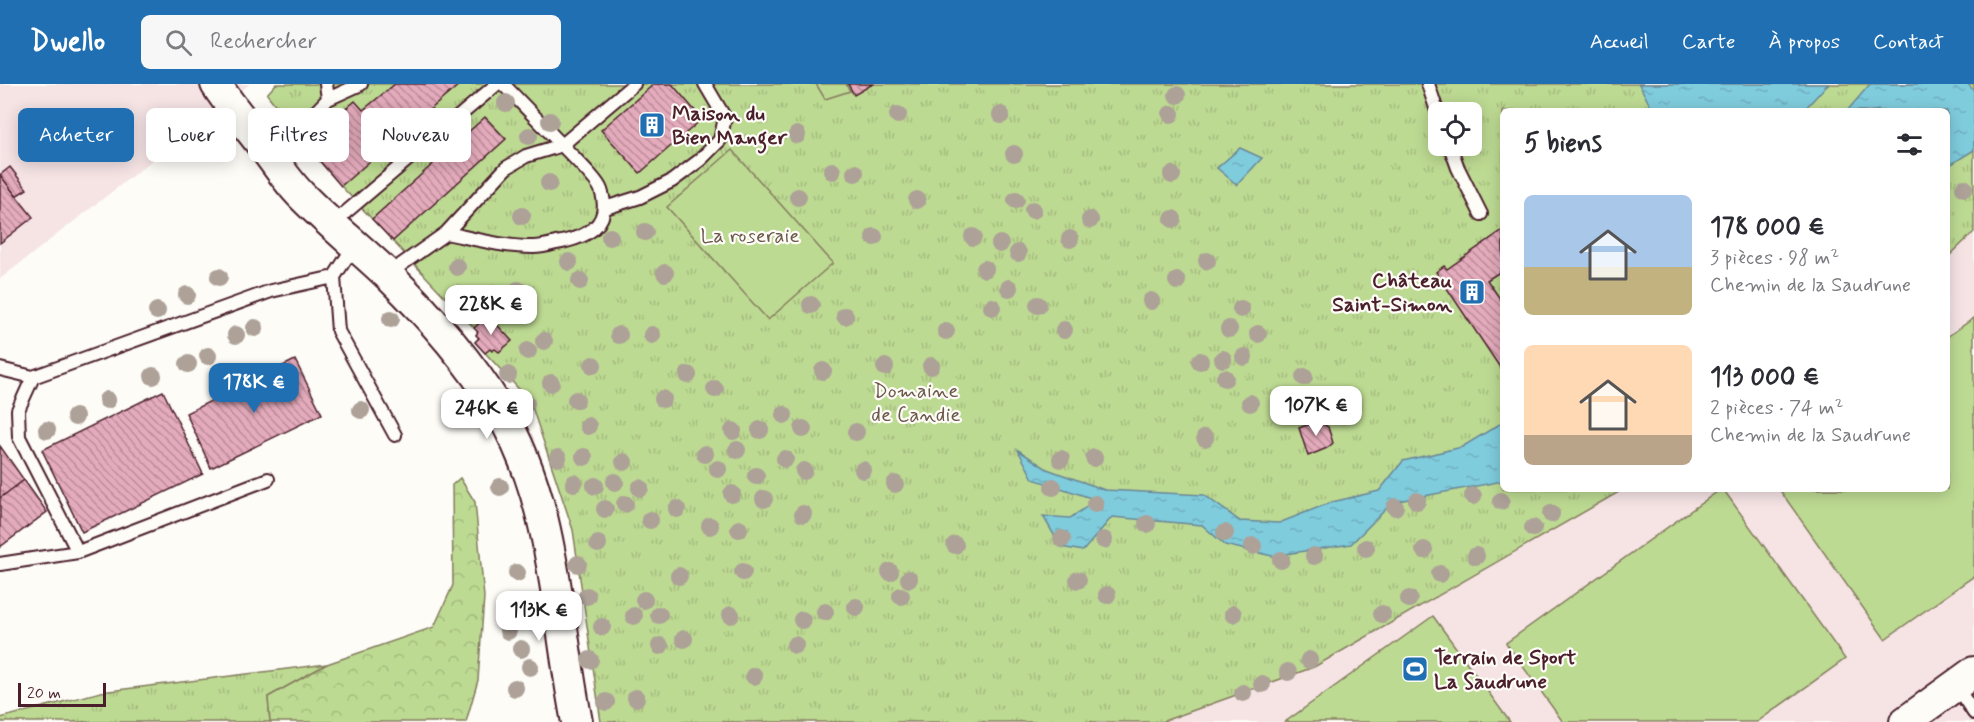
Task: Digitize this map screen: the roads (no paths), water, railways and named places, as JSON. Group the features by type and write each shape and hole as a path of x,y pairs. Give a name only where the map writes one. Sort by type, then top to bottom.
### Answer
{"street":[{"path":"216,84 248,126"},
{"path":"276,162 299,193 331,225 387,274 433,322 469,366 499,409 538,500 551,553 568,678 577,722"},
{"path":"1905,722 1965,679"}],"lane":[{"path":"326,84 328,99"},
{"path":"319,108 328,99 361,84"},
{"path":"331,225 497,84"},
{"path":"446,233 501,244 535,247 568,241 591,231 602,220 605,208 601,188 503,84"},
{"path":"387,274 446,233 506,168 526,156 562,145 634,84"},
{"path":"605,208 640,197 672,181 700,160 720,140 725,118 705,84"},
{"path":"1428,84 1434,102"},
{"path":"1454,156 1480,214"},
{"path":"354,246 334,277 338,332 395,435"},
{"path":"0,369 33,377 271,291 334,277"},
{"path":"33,377 18,410 19,437 78,552"},
{"path":"0,564 78,552 268,479"},
{"path":"1965,679 1974,713"}],"water":[{"path":"1639,84 1828,84 1806,108 1651,108"},
{"path":"1870,84 1968,84 1974,91 1974,150 1950,165 1950,108 1850,108"},
{"path":"1240,148 1262,158 1237,185 1217,168"},
{"path":"1500,424 1500,482 1393,502 1351,544 1272,556 1225,545 1202,525 1112,517 1083,551 1061,547 1043,516 1070,518 1097,500 1033,479 1018,450 1047,469 1105,490 1204,495 1240,521 1279,523 1332,502 1379,491 1403,461 1462,447"}],"place":[{"name":"Maison du Bien Manger","path":"652,125"},
{"name":"Château Saint-Simon","path":"1472,292"},
{"name":"Terrain de Sport La Saudrune","path":"1415,669"}],"park label":[{"name":"La roseraie","path":"750,235"},
{"name":"Domaine de Candie","path":"916,402"}]}
